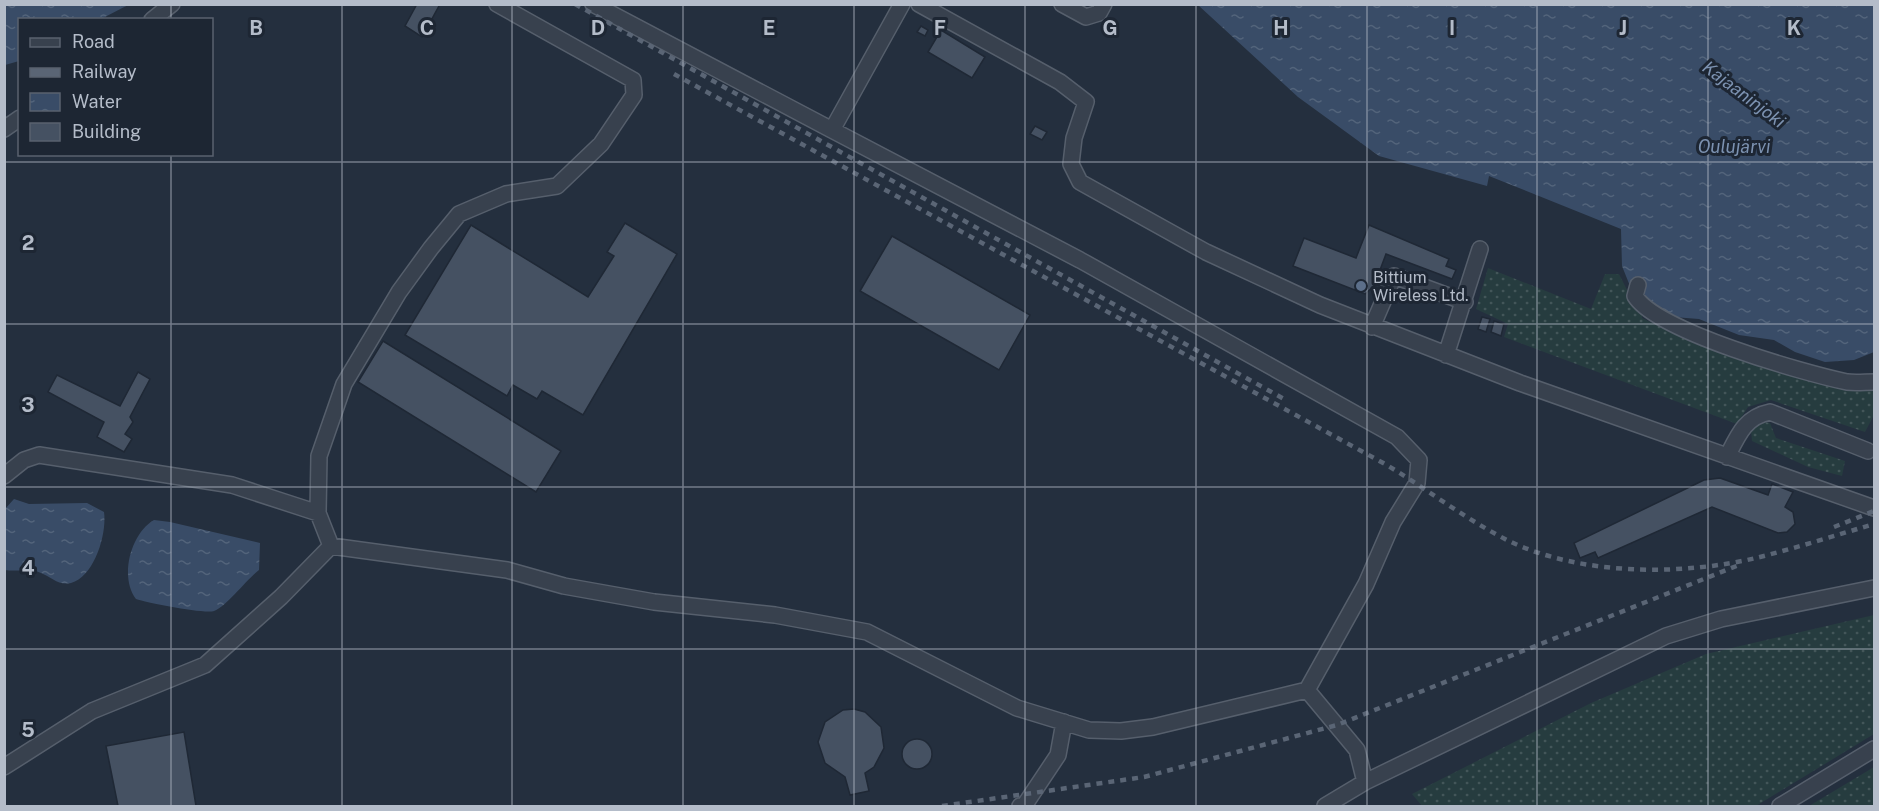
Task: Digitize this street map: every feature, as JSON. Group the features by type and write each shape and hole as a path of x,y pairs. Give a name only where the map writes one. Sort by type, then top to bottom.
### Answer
{"street":[{"path":"154,18 172,4"},
{"path":"331,546 318,513 319,456 344,384 399,292 459,214 506,194 557,186 601,144 634,95 633,80 497,4"},
{"path":"331,546 507,570 564,586 643,600 775,615 867,633 1017,708 1089,730 1121,731 1153,727 1307,690 1366,584 1393,522 1417,483 1419,460 1397,437 1080,260 593,4"},
{"path":"832,130 902,4"},
{"path":"919,4 1060,82 1086,102 1074,138 1071,164 1080,182 1206,252 1372,327 1520,383 1875,508"},
{"path":"1062,4 1086,17 1099,13 1104,4"},
{"path":"4,129 18,119"},
{"path":"1446,355 1465,302 1480,249"},
{"path":"1372,327 1394,276 1465,302"},
{"path":"1638,285 1635,296 1641,306 1662,319 1716,343 1808,373 1850,382 1875,382"},
{"path":"1727,457 1743,426 1756,415 1770,412 1868,451"},
{"path":"5,475 24,460 39,455 69,458 232,485 318,513"},
{"path":"4,767 92,711 205,664 281,597 331,546"},
{"path":"1325,807 1365,782 1666,636 1721,619 1875,588"},
{"path":"1307,690 1357,750 1365,782"},
{"path":"1020,807 1024,806 1058,755 1064,722"},
{"path":"1785,805 1875,749"}],"green space":[{"path":"1488,268 1591,309 1605,274 1619,274 1627,290 1642,300 1642,318 1695,344 1823,384 1874,386 1874,415 1865,432 1771,400 1748,407 1737,424 1504,337 1508,324 1476,309"},
{"path":"1760,421 1770,423 1776,438 1845,461 1842,476 1808,467 1752,441 1751,430"},
{"path":"1874,615 1874,734 1756,806 1422,806 1412,794 1591,703 1706,654"},
{"path":"1874,767 1874,806 1809,806"}],"water":[{"path":"5,4 128,4 103,18 18,18 18,61 5,65"},
{"name":"Oulujärvi","path":"1198,5 1874,5 1874,352 1854,360 1825,362 1795,352 1774,340 1739,335 1699,319 1674,317 1653,307 1639,286 1630,286 1622,266 1621,229 1489,176 1487,186 1379,156 1298,97"},
{"path":"14,499 29,504 87,503 104,512 98,553 87,572 79,579 67,584 37,572 5,570 5,509"},
{"path":"154,520 260,543 259,570 225,604 214,611 188,610 136,599 128,579 130,556 139,535"}],"building":[{"path":"417,4 440,4 422,37 405,26"},
{"path":"921,26 928,30 925,36 917,32"},
{"path":"941,30 985,57 972,78 928,52"},
{"path":"1035,126 1047,132 1042,140 1030,134"},
{"path":"625,223 677,254 583,415 542,391 537,399 513,385 507,396 405,335 471,225 588,297 614,256 607,252"},
{"path":"1369,225 1449,259 1446,266 1456,270 1452,279 1386,254 1374,286 1365,294 1293,266 1304,238 1356,258"},
{"path":"892,236 1030,315 999,370 860,291"},
{"path":"1482,317 1490,319 1486,332 1478,329"},
{"path":"1494,321 1504,324 1501,336 1491,332"},
{"path":"383,341 561,451 536,492 358,382"},
{"path":"138,372 150,379 130,417 133,422 125,434 132,439 124,452 97,437 104,422 48,392 57,375 120,406"},
{"path":"1720,478 1768,495 1772,484 1793,492 1785,507 1793,512 1795,524 1787,532 1778,533 1712,507 1598,558 1595,552 1580,558 1574,543 1704,480"},
{"path":"854,709 865,712 881,727 884,748 874,767 865,773 869,791 850,795 845,777 825,763 818,742 825,722 843,710"},
{"path":"184,732 196,806 118,806 106,746"},
{"path":"917,739 928,743 932,754 928,765 917,769 906,765 902,754 906,743"}],"railway":[{"path":"575,4 1284,399"},
{"path":"674,74 1385,464 1462,514 1509,541 1538,553 1600,566 1666,570 1730,563 1760,557 1874,524"},
{"path":"1834,527 1874,511"},
{"path":"942,806 1144,777 1337,725 1739,565"}],"place":[{"name":"Bittium Wireless Ltd.","path":"1361,286"}],"water label":[{"name":"Kajaaninjoki","path":"1744,94"}]}
